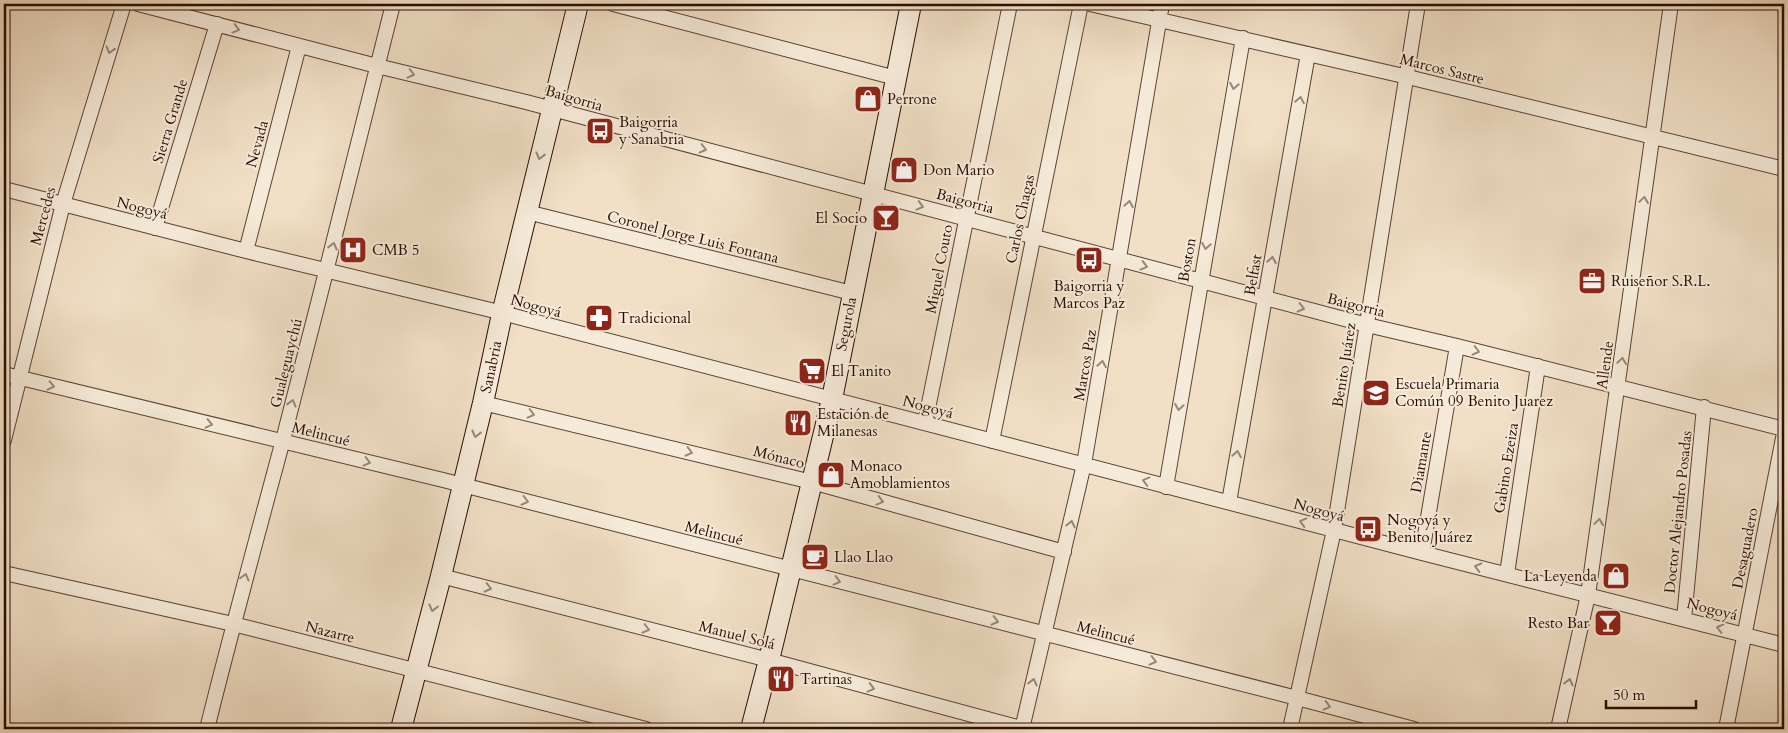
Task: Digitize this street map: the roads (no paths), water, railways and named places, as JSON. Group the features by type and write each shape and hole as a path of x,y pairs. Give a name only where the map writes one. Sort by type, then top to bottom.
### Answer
{"street":[{"name":"Mercedes","path":"4,440 62,204 124,4"},
{"name":"Baigorria","path":"138,4 873,193 1265,299 1619,386 1784,429"},
{"name":"Gualeguaychú","path":"207,729 327,270 393,4"},
{"name":"Sanabria","path":"401,729 441,576 483,403 502,314 578,4"},
{"path":"613,4 896,78"},
{"name":"Segurola","path":"751,729 832,399 911,4"},
{"name":"Miguel Couto","path":"925,423 1010,4"},
{"name":"Carlos Chagas","path":"992,441 1081,4"},
{"name":"Marcos Sastre","path":"1090,4 1408,77 1784,169"},
{"name":"Marcos Paz","path":"1022,729 1084,464 1162,4"},
{"name":"Benito Juárez","path":"1290,729 1334,530 1408,77 1418,4"},
{"name":"Allende","path":"1558,729 1588,595 1619,386 1671,4"},
{"name":"Sierra Grande","path":"155,228 217,24"},
{"name":"Boston","path":"1166,487 1243,38"},
{"name":"Nevada","path":"246,251 300,46"},
{"name":"Belfast","path":"1229,502 1308,54"},
{"name":"Nogoyá","path":"4,189 502,314 1084,464 1166,487 1784,645"},
{"name":"Coronel Jorge Luis Fontana","path":"527,212 852,293"},
{"name":"Diamante","path":"1422,553 1457,346"},
{"name":"Gabino Ezeiza","path":"1506,574 1538,366"},
{"name":"Melincué","path":"4,374 463,485 1414,729"},
{"name":"Mónaco","path":"483,403 812,482 1064,552"},
{"name":"Doctor Alejandro Posadas","path":"1684,619 1704,408"},
{"name":"Desaguadero","path":"1726,729 1784,433"},
{"name":"Nazarre","path":"4,573 233,624 646,729"},
{"name":"Manuel Solá","path":"441,576 769,660 1022,729"}],"place":[{"name":"Perrone","path":"868,99"},
{"name":"Baigorria y Sanabria","path":"600,131"},
{"name":"Don Mario","path":"904,170"},
{"name":"El Socio","path":"886,218"},
{"name":"CMB 5","path":"353,250"},
{"name":"Baigorria y Marcos Paz","path":"1089,260"},
{"name":"Ruiseñor S.R.L.","path":"1592,281"},
{"name":"Tradicional","path":"599,318"},
{"name":"El Tanito","path":"812,371"},
{"name":"Escuela Primaria Común 09 Benito Juarez","path":"1376,393"},
{"name":"Estación de Milanesas","path":"798,423"},
{"name":"Monaco Amoblamientos","path":"831,475"},
{"name":"Nogoyá y Benito Juárez","path":"1368,529"},
{"name":"Llao Llao","path":"815,557"},
{"name":"La Leyenda","path":"1616,576"},
{"name":"Resto Bar","path":"1608,623"},
{"name":"Tartinas","path":"781,679"}]}
